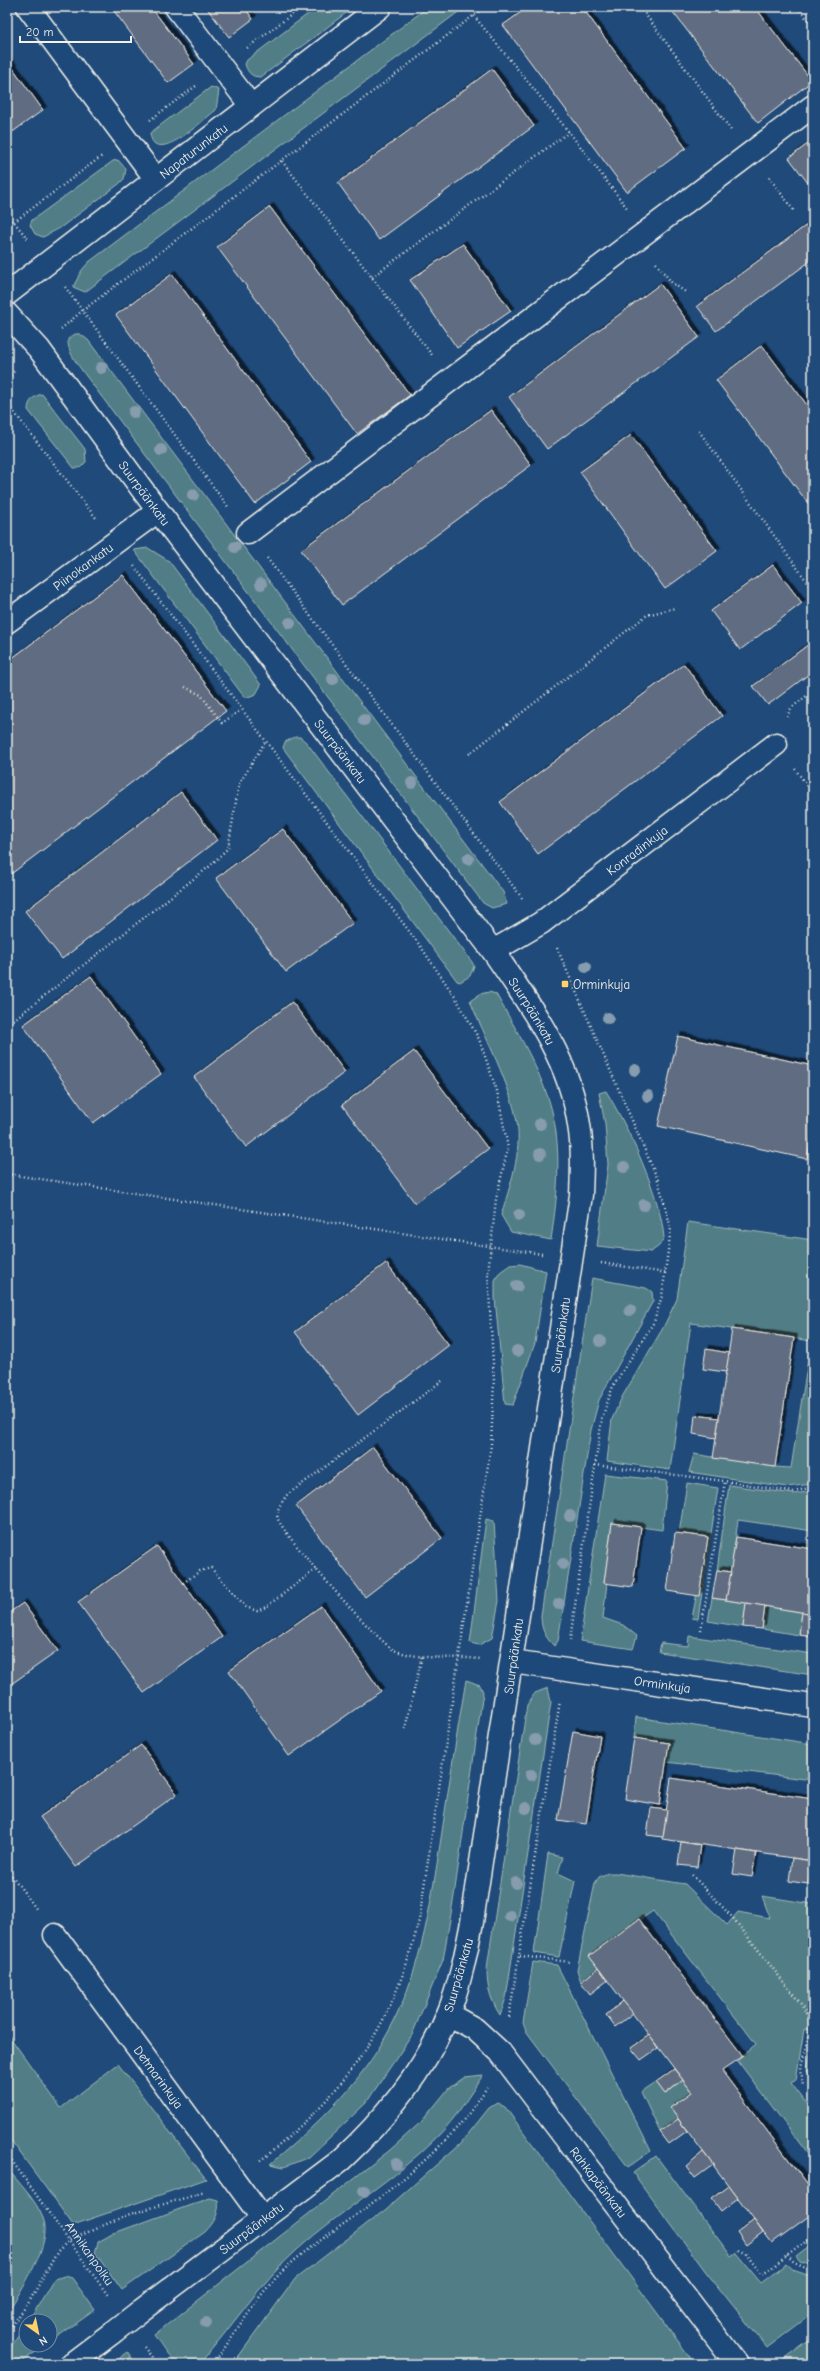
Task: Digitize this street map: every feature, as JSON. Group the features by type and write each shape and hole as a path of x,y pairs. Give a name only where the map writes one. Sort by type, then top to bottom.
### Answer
{"street":[{"path":"28,7 125,139 156,178"},
{"path":"176,7 251,106"},
{"name":"Napaturunkatu","path":"7,294 380,7"},
{"path":"248,533 813,106"},
{"name":"Suurpäänkatu","path":"7,314 39,349 158,511 493,950 527,1000 548,1036 565,1074 579,1124 582,1158 581,1195 472,1922 462,1971 448,2014 419,2070 399,2099 371,2132 341,2160 71,2364"},
{"name":"Piinokankatu","path":"7,622 158,511"},
{"name":"Konradinkuja","path":"493,950 541,924 776,744"},
{"name":"Orminkuja","path":"512,1662 813,1706"},
{"name":"Detmarinkuja","path":"55,1935 263,2219"},
{"name":"Rahkapäänkatu","path":"448,2014 475,2029 500,2052 737,2364"}],"path":[{"path":"7,219 14,222 302,7"},
{"path":"82,311 485,7"},
{"path":"640,7 794,211"},
{"path":"798,7 813,27"},
{"path":"474,16 569,132 642,235 672,284 687,293"},
{"path":"372,277 569,132"},
{"path":"282,160 451,379"},
{"path":"7,403 88,508"},
{"path":"699,431 813,590"},
{"path":"7,2332 28,2302 58,2250 68,2241 127,2215 212,2190 278,2146 331,2095 360,2060 382,2025 409,1959 419,1920 491,1445 494,1381 488,1273 496,1199 508,1148 497,1091 479,1039 457,1000 421,946 240,710 132,563"},
{"path":"469,754 647,615 675,608"},
{"path":"185,687 201,695 222,723 240,710"},
{"path":"776,744 791,708 813,691"},
{"path":"7,1025 210,866 228,848 239,784 265,742"},
{"path":"7,1174 544,1254"},
{"path":"596,1262 666,1273"},
{"path":"442,1381 287,1495 278,1508 277,1519 296,1548 374,1635 392,1650 410,1656 459,1656 512,1662"},
{"path":"595,1465 725,1481 793,1492 813,1487"},
{"path":"701,1630 725,1481"},
{"path":"183,1583 200,1571 211,1568 246,1607 257,1611 266,1607 316,1569"},
{"path":"405,1729 422,1656"},
{"path":"509,2019 560,1696"},
{"path":"7,1869 55,1935"},
{"path":"692,1875 733,1918 801,2004 811,2024 801,2067 804,2087"},
{"path":"520,1956 570,1962"},
{"path":"214,2364 243,2321 275,2280 304,2254 421,2165 473,2110 490,2082"},
{"name":"Annikanpolku","path":"7,2154 110,2299"},
{"path":"738,2250 746,2254 762,2275 813,2236"},
{"path":"787,2256 794,2263 813,2272"},
{"path":"143,2345 157,2364"}],"green space":[{"path":"317,7 354,7 261,77 250,74 245,64 247,60"},
{"path":"428,7 465,7 85,292 73,287 82,270 89,262"},
{"path":"211,87 219,90 216,110 190,131 169,144 160,146 153,142 150,133"},
{"path":"118,160 126,169 124,179 119,184 60,228 43,237 35,234 30,225 32,220 113,161"},
{"path":"75,334 80,334 88,340 503,892 507,904 492,908 483,903 83,372 72,356 69,348 68,339"},
{"path":"42,394 85,449 86,462 80,468 74,468 28,410 32,399"},
{"path":"148,548 169,561 261,685 256,694 245,698 134,550"},
{"path":"295,737 300,737 307,743 472,962 474,966 470,976 460,982 457,981 283,748 285,742"},
{"path":"489,992 496,994 523,1042 541,1079 552,1110 558,1165 556,1203 551,1240 511,1232 501,1215 517,1157 518,1134 514,1107 509,1092 470,1001 480,994"},
{"path":"606,1091 633,1142 657,1202 662,1221 664,1238 659,1246 651,1252 597,1246 608,1165 605,1124 599,1093"},
{"path":"688,1222 813,1240 813,1484 787,1487 689,1472 694,1454 775,1467 791,1468 811,1341 691,1323 670,1470 607,1461 612,1419 622,1397 663,1328 677,1299"},
{"path":"520,1264 546,1271 535,1343 513,1405 505,1404 495,1298 495,1280 500,1272 510,1265"},
{"path":"592,1278 646,1288 652,1292 653,1301 599,1400 591,1430 558,1641 554,1646 544,1632 541,1615"},
{"path":"605,1474 667,1481 662,1530 612,1523 604,1583 607,1583 603,1618 623,1625 637,1636 633,1649 580,1641"},
{"path":"687,1483 718,1488 698,1619 692,1618 708,1537 679,1533"},
{"path":"729,1485 794,1494 813,1491 813,1531 738,1520 731,1572 717,1570"},
{"path":"486,1519 494,1521 499,1601 492,1638 479,1645 470,1643"},
{"path":"712,1598 746,1603 743,1627 708,1621"},
{"path":"765,1606 802,1612 799,1635 762,1629"},
{"path":"689,1636 813,1654 813,1675 659,1652 661,1643 688,1646"},
{"path":"466,1680 480,1685 483,1692 454,1896 443,1960 412,2035 366,2103 309,2157 284,2167 270,2164 317,2123 345,2093 371,2061 395,2019 406,1994 422,1944 428,1917"},
{"path":"548,1688 551,1702 506,1998 500,2015 493,2002 489,1989 487,1975 488,1961 527,1705 535,1693"},
{"path":"636,1717 813,1744 813,1780 666,1762 669,1743 634,1738"},
{"path":"548,1854 563,1857 558,1873 575,1881 559,1957 534,1953"},
{"path":"608,1873 685,1884 727,1925 738,1912 770,1918 762,1896 813,1904 813,2034 804,2029 796,2080 791,2083 813,2112 813,2161 737,2060 756,2044 653,1911 640,1920 639,1919 590,1956 598,1968 581,1982 577,1970 595,1883 599,1877"},
{"path":"533,1962 557,1965 651,2151 628,2167 526,2031 523,2023"},
{"path":"7,2033 61,2108 118,2064 206,2179 73,2225 7,2135"},
{"path":"813,2035 813,2080 807,2071"},
{"path":"483,2075 445,2129 422,2152 314,2235 283,2263 258,2291 199,2364 181,2363 168,2355 154,2335 390,2150 422,2121 449,2088 465,2077"},
{"path":"683,2080 692,2092 670,2108 678,2119 660,2132 641,2092 656,2082 666,2094"},
{"path":"497,2103 505,2107 695,2364 233,2364 295,2279 385,2210 461,2143 489,2108"},
{"path":"656,2156 731,2256 736,2253 761,2283 786,2264 793,2270 813,2277 813,2313 767,2348 706,2272 633,2173"},
{"path":"7,2168 27,2192 40,2211 45,2228 44,2240 34,2267 7,2313"},
{"path":"210,2198 218,2200 218,2209 214,2221 205,2232 122,2290 95,2253 98,2242 114,2233"},
{"path":"813,2244 813,2266 800,2262 796,2257"},
{"path":"65,2276 72,2278 95,2310 58,2336 58,2313 34,2313 54,2279"},
{"path":"18,2336 18,2353 34,2353 18,2364 7,2364 7,2352"},
{"path":"813,2338 813,2364 779,2364 779,2363"},
{"path":"128,2352 136,2364 112,2364"}],"building":[{"path":"111,7 151,7 194,64 168,83"},
{"path":"206,7 244,7 253,19 229,37"},
{"path":"528,7 582,7 686,148 627,192 503,25"},
{"path":"669,7 755,7 812,81 758,123"},
{"path":"7,60 43,110 7,136"},
{"path":"492,69 534,126 379,240 338,183"},
{"path":"813,140 813,179 808,183 789,158"},
{"path":"270,207 410,395 357,434 217,247"},
{"path":"808,224 813,230 813,259 716,331 697,306"},
{"path":"463,244 511,311 457,348 410,280"},
{"path":"172,274 311,462 255,504 116,315"},
{"path":"660,284 699,337 547,449 509,397"},
{"path":"762,345 813,413 813,510 716,380"},
{"path":"491,410 531,465 342,605 301,550"},
{"path":"631,435 717,551 665,589 580,472"},
{"path":"773,565 802,603 740,650 711,611"},
{"path":"123,575 226,711 7,877 7,662"},
{"path":"813,641 813,671 768,705 753,686"},
{"path":"684,664 722,716 538,854 500,802"},
{"path":"181,792 217,840 62,959 25,911"},
{"path":"283,829 353,923 286,972 216,878"},
{"path":"91,976 161,1074 93,1123 23,1025"},
{"path":"292,1002 345,1072 246,1147 194,1077"},
{"path":"678,1036 813,1066 813,1131 807,1159 658,1126"},
{"path":"414,1051 488,1149 415,1203 342,1105"},
{"path":"386,1263 449,1345 358,1415 295,1332"},
{"path":"732,1329 794,1338 775,1467 713,1458"},
{"path":"706,1349 729,1353 726,1372 703,1369"},
{"path":"695,1415 719,1418 716,1438 693,1434"},
{"path":"373,1447 442,1538 365,1597 296,1506"},
{"path":"612,1523 641,1527 633,1587 604,1583"},
{"path":"675,1533 708,1537 699,1596 667,1591"},
{"path":"736,1537 813,1549 813,1614 726,1600"},
{"path":"157,1546 222,1637 144,1693 78,1602"},
{"path":"717,1570 731,1572 726,1600 712,1598"},
{"path":"23,1603 58,1651 7,1687 7,1614"},
{"path":"746,1603 765,1606 762,1629 743,1627"},
{"path":"321,1606 381,1691 289,1756 229,1671"},
{"path":"802,1612 813,1614 813,1637 799,1635"},
{"path":"573,1731 600,1736 586,1824 558,1820"},
{"path":"634,1738 669,1743 660,1805 625,1799"},
{"path":"141,1745 177,1794 76,1867 40,1817"},
{"path":"671,1778 813,1799 813,1861 662,1839"},
{"path":"651,1808 667,1810 663,1837 647,1835"},
{"path":"681,1842 700,1845 697,1867 678,1865"},
{"path":"737,1850 756,1853 752,1877 733,1874"},
{"path":"792,1858 812,1861 808,1884 789,1881"},
{"path":"639,1919 743,2056 722,2071 813,2192 813,2213 772,2243 670,2108 692,2092 589,1956"},
{"path":"598,1968 607,1981 590,1994 581,1982"},
{"path":"623,2001 633,2013 615,2027 606,2015"},
{"path":"649,2035 658,2048 641,2060 631,2048"},
{"path":"674,2069 683,2080 665,2094 656,2082"},
{"path":"678,2119 687,2131 669,2144 660,2132"},
{"path":"703,2152 713,2165 695,2178 686,2166"},
{"path":"729,2186 738,2198 721,2211 712,2199"},
{"path":"754,2219 763,2232 746,2245 737,2232"}],"place":[{"name":"Orminkuja","path":"565,984"}]}
